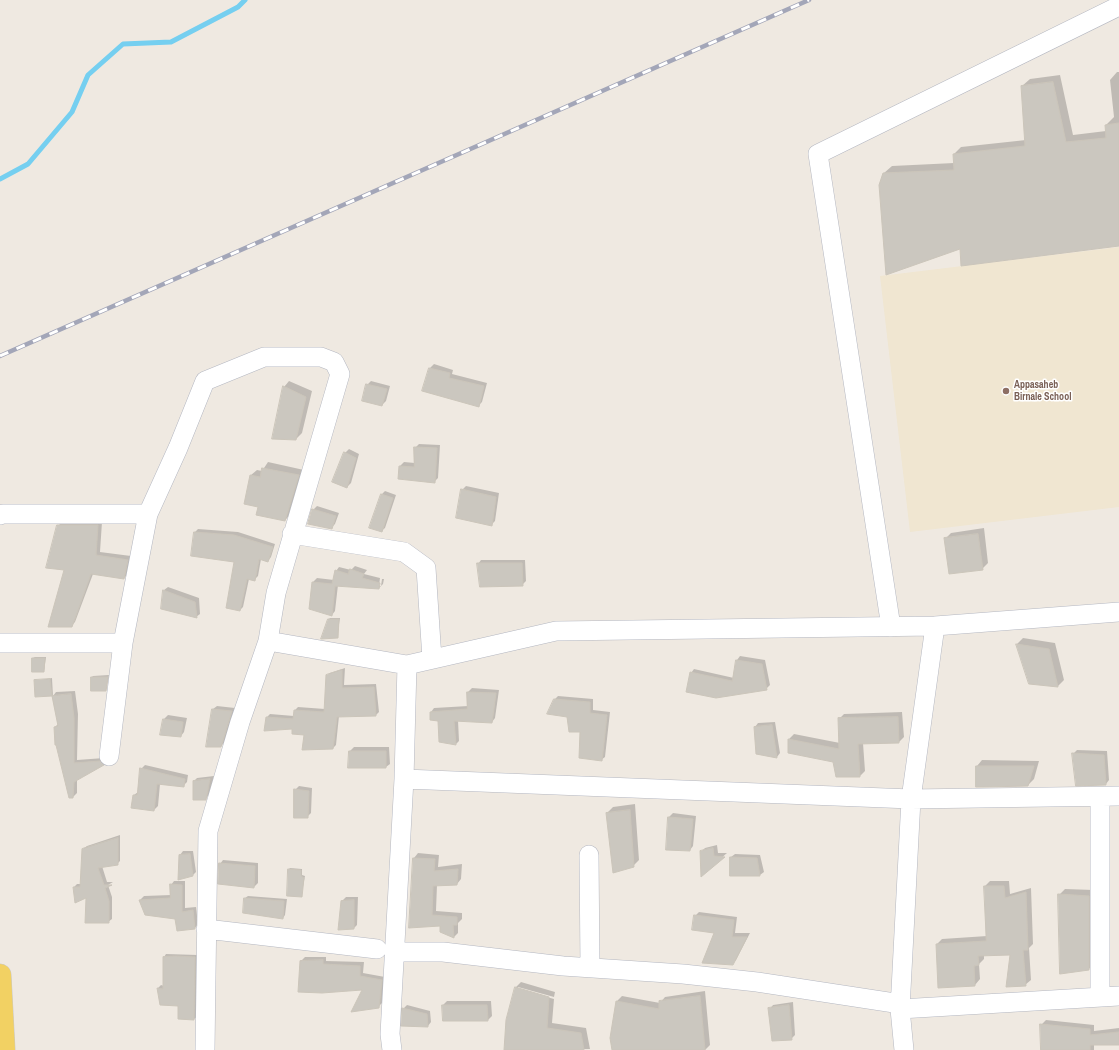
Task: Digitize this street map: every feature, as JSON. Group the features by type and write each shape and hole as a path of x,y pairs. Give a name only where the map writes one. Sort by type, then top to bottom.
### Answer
{"main road":[{"path":"0,975 4,1050"}],"street":[{"path":"891,627 818,154 1119,6"},
{"path":"109,756 123,643 148,514 178,448 205,380 264,357 321,357 334,362 340,374 276,593 268,641 240,722 208,831 206,1050"},
{"path":"0,515 148,514"},
{"path":"292,534 404,552 426,568 432,659"},
{"path":"268,641 407,665 556,631 935,626 1119,612"},
{"path":"904,1050 900,1007 912,799 935,626"},
{"path":"0,643 123,643"},
{"path":"392,1050 386,951 404,779 407,665"},
{"path":"404,779 912,799 1119,796"},
{"path":"1100,797 1100,997"},
{"path":"589,855 590,967"},
{"path":"206,930 386,951 443,952 564,966 683,974 757,982 900,1007 1119,996"}],"shaded area":[{"name":"Appasaheb Birnale School","path":"1119,247 1119,507 910,532 880,276"}],"building":[{"path":"1053,82 1066,142 1106,138 1105,125 1119,123 1119,246 961,266 960,249 886,275 879,185 883,173 954,170 953,154 1025,146 1021,86"},
{"path":"429,368 450,373 449,378 484,386 479,407 422,391"},
{"path":"366,384 387,389 382,406 362,401"},
{"path":"283,386 306,397 296,440 272,439"},
{"path":"414,447 437,448 435,483 398,479 399,466 414,467"},
{"path":"344,452 356,458 347,488 332,482"},
{"path":"262,468 299,475 285,521 256,515 258,507 244,504 250,475 260,477"},
{"path":"461,489 496,497 492,526 456,518"},
{"path":"381,494 393,498 382,532 369,528"},
{"path":"312,509 336,516 332,529 308,524"},
{"path":"57,525 98,525 96,555 128,560 124,579 91,574 72,627 48,627 64,570 46,568"},
{"path":"194,532 234,535 273,547 268,562 259,559 255,581 247,579 240,611 226,608 234,562 191,556"},
{"path":"978,534 983,570 949,574 944,538"},
{"path":"477,563 522,563 523,586 480,587"},
{"path":"350,569 364,574 362,578 380,583 379,589 335,586 332,616 309,609 312,582 332,584 335,570 348,574"},
{"path":"163,590 195,602 197,618 161,609"},
{"path":"328,619 339,619 338,638 321,639"},
{"path":"1016,644 1049,649 1058,687 1029,684"},
{"path":"32,658 45,658 44,672 32,672"},
{"path":"736,660 762,664 767,690 716,698 686,692 690,672 732,681"},
{"path":"342,670 342,688 374,687 376,716 337,717 333,749 302,750 304,735 292,734 292,729 264,731 266,717 293,719 294,710 324,712 326,675"},
{"path":"91,677 108,677 106,691 91,691"},
{"path":"50,679 52,696 35,697 34,680"},
{"path":"467,692 496,693 492,723 454,721 456,745 439,742 438,721 430,720 430,712 467,709"},
{"path":"71,694 74,718 74,763 100,761 104,765 74,782 73,798 69,798 55,745 54,727 58,726 52,696"},
{"path":"554,699 590,702 590,713 607,715 602,761 579,758 580,732 569,732 567,717 547,714"},
{"path":"212,709 232,711 221,747 206,747"},
{"path":"898,717 899,743 858,744 860,777 836,777 833,762 788,753 788,739 839,749 838,718"},
{"path":"163,719 183,722 181,737 160,735"},
{"path":"772,725 777,758 756,754 754,727"},
{"path":"349,751 386,751 386,768 348,768"},
{"path":"1072,753 1104,755 1106,785 1076,786"},
{"path":"976,766 1034,766 1028,786 976,787"},
{"path":"140,768 185,779 184,787 157,784 154,811 131,808 133,795 137,795"},
{"path":"210,779 206,800 193,800 193,781"},
{"path":"294,789 309,791 308,818 294,818"},
{"path":"630,810 634,867 613,873 606,813"},
{"path":"668,817 693,819 690,851 666,850"},
{"path":"118,838 118,865 98,868 104,885 112,885 105,888 109,901 109,923 85,923 86,898 75,903 73,887 80,887 82,849"},
{"path":"713,848 714,856 725,857 701,877 700,851"},
{"path":"190,854 193,876 178,880 179,855"},
{"path":"730,857 757,858 760,876 730,876"},
{"path":"413,858 435,859 434,871 458,869 457,885 433,886 432,915 457,917 457,925 453,925 454,938 440,932 440,926 409,928"},
{"path":"219,863 255,866 254,888 218,884"},
{"path":"288,869 301,870 301,876 304,878 302,897 287,896"},
{"path":"170,884 182,885 182,912 193,910 195,929 177,931 175,919 145,915 139,900 170,898"},
{"path":"984,886 1004,886 1005,898 1026,892 1028,950 1023,950 1026,986 1006,987 1010,955 978,956 979,965 974,966 975,986 938,988 936,944 986,941"},
{"path":"1058,894 1089,896 1089,970 1060,974"},
{"path":"244,898 284,901 283,919 243,913"},
{"path":"354,900 354,929 338,930 341,901"},
{"path":"694,915 734,920 732,937 747,937 733,965 702,963 714,933 692,930"},
{"path":"163,957 195,957 194,1020 178,1019 178,1006 160,1005 157,988 163,989"},
{"path":"323,960 323,964 360,966 360,976 382,980 379,1008 351,1012 362,990 322,993 298,992 300,961"},
{"path":"515,987 549,997 547,1028 581,1033 584,1050 504,1050 506,1020"},
{"path":"700,996 705,1050 612,1050 610,1038 616,1001 659,1009 659,1001"},
{"path":"442,1005 487,1005 488,1021 443,1021"},
{"path":"789,1005 792,1040 772,1041 768,1008"},
{"path":"402,1008 427,1014 428,1027 401,1026"},
{"path":"1040,1024 1090,1029 1090,1035 1119,1032 1119,1045 1090,1045 1090,1050 1041,1050"}],"waterway":[{"path":"0,179 28,164 72,112 88,75 123,44 171,42 238,7 245,0"}],"railway":[{"path":"0,356 809,0"}],"place":[{"name":"Appasaheb Birnale School","path":"1006,391"}]}
